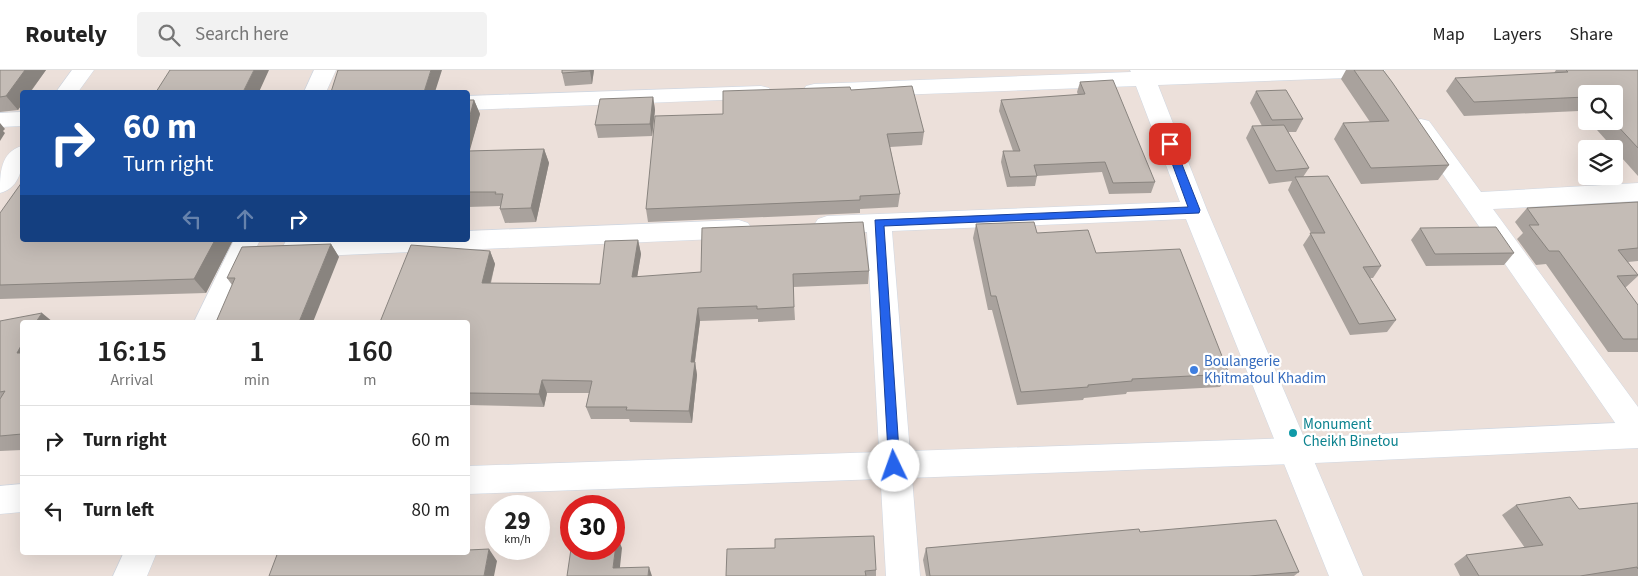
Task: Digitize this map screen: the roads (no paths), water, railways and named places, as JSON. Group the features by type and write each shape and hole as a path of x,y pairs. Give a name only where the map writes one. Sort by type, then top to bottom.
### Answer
{"street":[{"path":"68,90 83,70"},
{"path":"315,90 325,70"},
{"path":"1143,74 1195,210 1346,576"},
{"path":"470,103 787,92 859,80 1143,74 1382,75"},
{"path":"1409,109 1638,431"},
{"path":"0,120 20,119"},
{"path":"0,184 20,157"},
{"path":"1475,201 1638,192"},
{"path":"799,226 1195,210"},
{"path":"879,223 894,466 904,576"},
{"path":"470,238 760,228"},
{"path":"208,320 245,245 336,242"},
{"path":"470,480 1293,451 1638,436"},
{"path":"0,500 20,498"},
{"path":"130,576 140,555"}],"place":[{"name":"Boulangerie Khitmatoul Khadim","path":"1194,370"},
{"name":"Monument Cheikh Binetou","path":"1293,433"}]}
